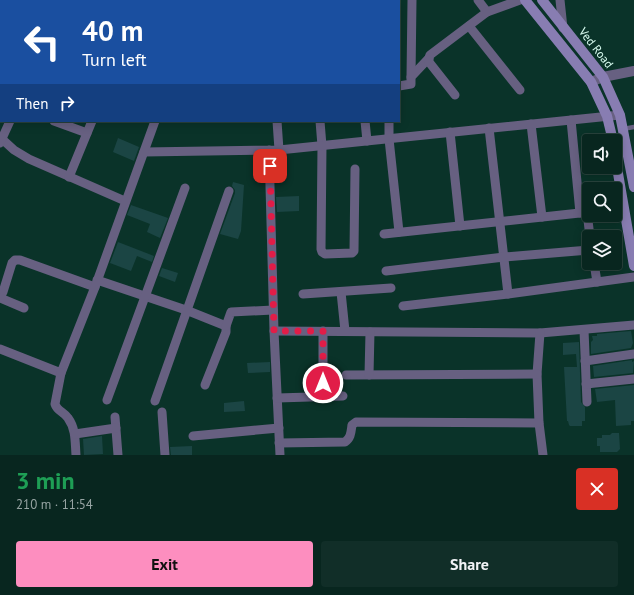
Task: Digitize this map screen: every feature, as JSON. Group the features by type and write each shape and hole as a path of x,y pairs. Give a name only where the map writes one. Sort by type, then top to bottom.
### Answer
{"main road":[{"name":"Ved Road","path":"525,0 591,82 607,116 611,134"},
{"name":"Ved Road","path":"542,0 603,77 620,115 634,187"},
{"path":"622,220 634,266"}],"street":[{"path":"400,86 411,84 412,0"},
{"path":"478,0 487,12"},
{"path":"411,77 429,58 430,55 487,12 520,0"},
{"path":"560,0 563,28"},
{"path":"469,26 520,90"},
{"path":"429,58 429,62 456,95"},
{"path":"591,82 603,77 634,71"},
{"path":"144,152 274,150 620,115"},
{"path":"571,120 582,193"},
{"path":"10,122 1,141 14,150 29,159 69,178 125,201"},
{"path":"57,122 87,133"},
{"path":"69,178 92,122"},
{"path":"76,455 75,434 67,417 56,408 55,404 61,373 96,284 155,122"},
{"path":"277,122 274,150 273,310 280,455"},
{"path":"320,122 322,146 321,249 324,254 352,253 354,251 355,169"},
{"path":"365,122 367,141"},
{"path":"389,122 389,139 399,232"},
{"path":"532,124 542,218"},
{"path":"489,128 508,294"},
{"path":"450,132 460,226"},
{"path":"107,400 185,188"},
{"path":"155,401 229,191"},
{"path":"384,234 582,213"},
{"path":"386,271 504,257 582,251"},
{"path":"24,308 1,295 12,263 15,260 20,260 186,310 226,326"},
{"path":"595,270 597,282"},
{"path":"403,306 634,278"},
{"path":"303,294 391,288"},
{"path":"341,292 345,331"},
{"path":"205,385 226,332 226,326 231,312 273,310"},
{"path":"274,331 540,333 634,325"},
{"path":"584,330 587,402"},
{"path":"323,331 323,396"},
{"path":"369,375 370,332"},
{"path":"540,333 537,374 542,455"},
{"path":"0,349 61,373"},
{"path":"585,361 634,354"},
{"path":"346,375 537,374"},
{"path":"586,384 634,379"},
{"path":"277,398 343,396"},
{"path":"162,412 165,455"},
{"path":"116,417 118,455"},
{"path":"279,443 345,442 350,436 352,425 356,422 539,423"},
{"path":"75,434 116,428"},
{"path":"193,436 279,428"}],"lane":[{"path":"623,129 634,127"}],"building":[{"path":"118,138 139,147 134,161 113,152"},
{"path":"233,182 244,185 241,231 238,239 220,234 235,193 232,186"},
{"path":"299,196 299,211 277,212 276,197"},
{"path":"131,205 168,218 160,238 147,232 150,224 127,215"},
{"path":"118,242 154,256 152,262 137,256 131,271 110,263"},
{"path":"162,268 178,273 175,282 159,276"},
{"path":"631,331 633,343 631,348 591,354 591,342 593,340 592,336 597,336 597,334"},
{"path":"579,342 581,402 585,407 585,421 582,421 582,426 570,426 567,421 564,367 577,367 576,354 563,355 563,343"},
{"path":"632,360 632,362 634,361 633,373 594,377 593,366"},
{"path":"270,362 270,372 248,373 247,363"},
{"path":"634,385 634,421 631,421 631,425 616,426 615,400 597,402 595,389"},
{"path":"244,401 245,411 224,412 224,403"},
{"path":"612,433 619,433 620,449 617,452 600,452 600,446 597,446 597,438 602,438 602,435 610,435"},
{"path":"102,436 103,454 84,455 83,439"},
{"path":"192,446 192,455 171,455 170,447"}],"route":[{"path":"270,166 274,331 323,331 323,383"}]}
